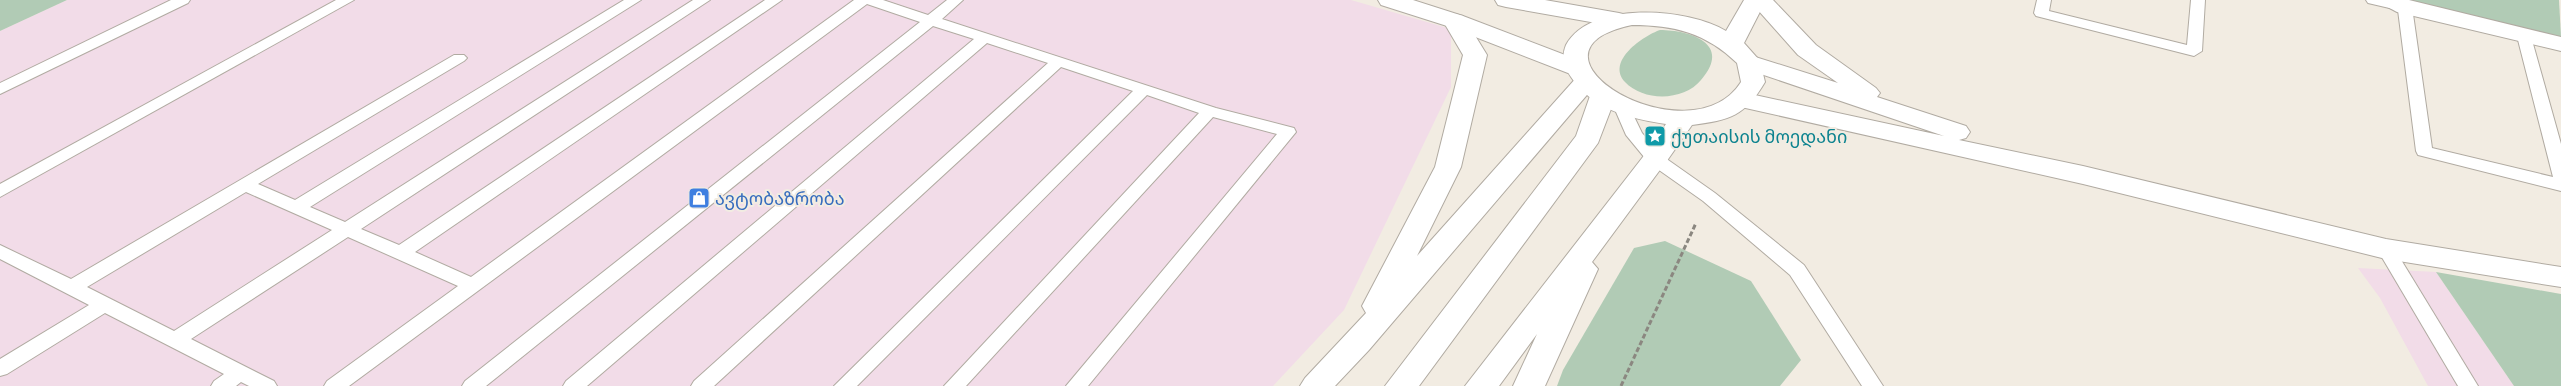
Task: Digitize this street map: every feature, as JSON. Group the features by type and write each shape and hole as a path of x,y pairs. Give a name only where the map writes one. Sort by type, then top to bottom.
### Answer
{"main road":[{"path":"1389,0 1455,21 1651,114 1684,117 1707,115 1727,109 1741,100 1753,82 1749,62"},
{"path":"1506,0 1619,20"},
{"path":"1731,44 1755,0"},
{"path":"1760,0 1808,50 1886,107"},
{"path":"2398,4 2561,44"},
{"path":"1401,386 1588,136 1597,88 1575,58 1576,47 1582,38 1597,27 1619,20 1655,9 1672,19 1695,25 1716,34 1731,44 1749,62 2083,175"},
{"path":"1358,342 1448,167 1475,55 1455,21"},
{"path":"1316,386 1597,88"},
{"path":"1741,100 2083,175 2386,249 2561,277"},
{"path":"1481,386 1684,117"},
{"path":"1529,386 1605,222"}],"lane":[{"path":"0,89 183,0"},
{"path":"0,191 348,0"},
{"path":"297,207 634,0"},
{"path":"175,340 703,0"},
{"path":"401,253 775,0"},
{"path":"334,386 863,0"},
{"path":"868,0 1210,111 1288,132 1076,386"},
{"path":"472,386 956,0"},
{"path":"2044,0 2041,14 2194,51 2198,0"},
{"path":"2373,0 2398,4 2424,151 2561,185"},
{"path":"2525,36 2561,177"},
{"path":"573,386 984,38"},
{"path":"72,287 459,58"},
{"path":"701,386 1058,62"},
{"path":"1597,88 1654,159 1708,197 1797,270 1873,386"},
{"path":"844,386 1144,89"},
{"path":"954,386 1210,111"},
{"path":"245,185 473,285"},
{"path":"2386,249 2468,386"},
{"path":"3,256 72,287 267,386"},
{"path":"0,369 105,304"},
{"path":"221,386 240,373"}],"path":[{"path":"1621,386 1708,197"}],"shaded area":[{"name":"ავტობაზრობა","path":"67,0 1351,0 1451,29 1451,87 1344,310 1273,386 0,386 0,31"},
{"path":"2358,268 2436,272 2514,386 2428,386 2380,298"}],"green space":[{"path":"0,0 67,0 0,31"},
{"path":"2404,0 2559,0 2561,37"},
{"path":"1660,30 1695,36 1710,48 1712,57 1710,68 1694,87 1685,92 1664,96 1642,93 1633,89 1620,74 1623,58 1629,50"},
{"path":"1665,241 1751,281 1801,360 1780,386 1557,386 1563,370 1634,248"},
{"path":"2436,272 2561,294 2561,386 2514,386"}],"place":[{"name":"ქუთაისის მოედანი","path":"1655,136"},
{"name":"ავტობაზრობა","path":"699,198"}]}
